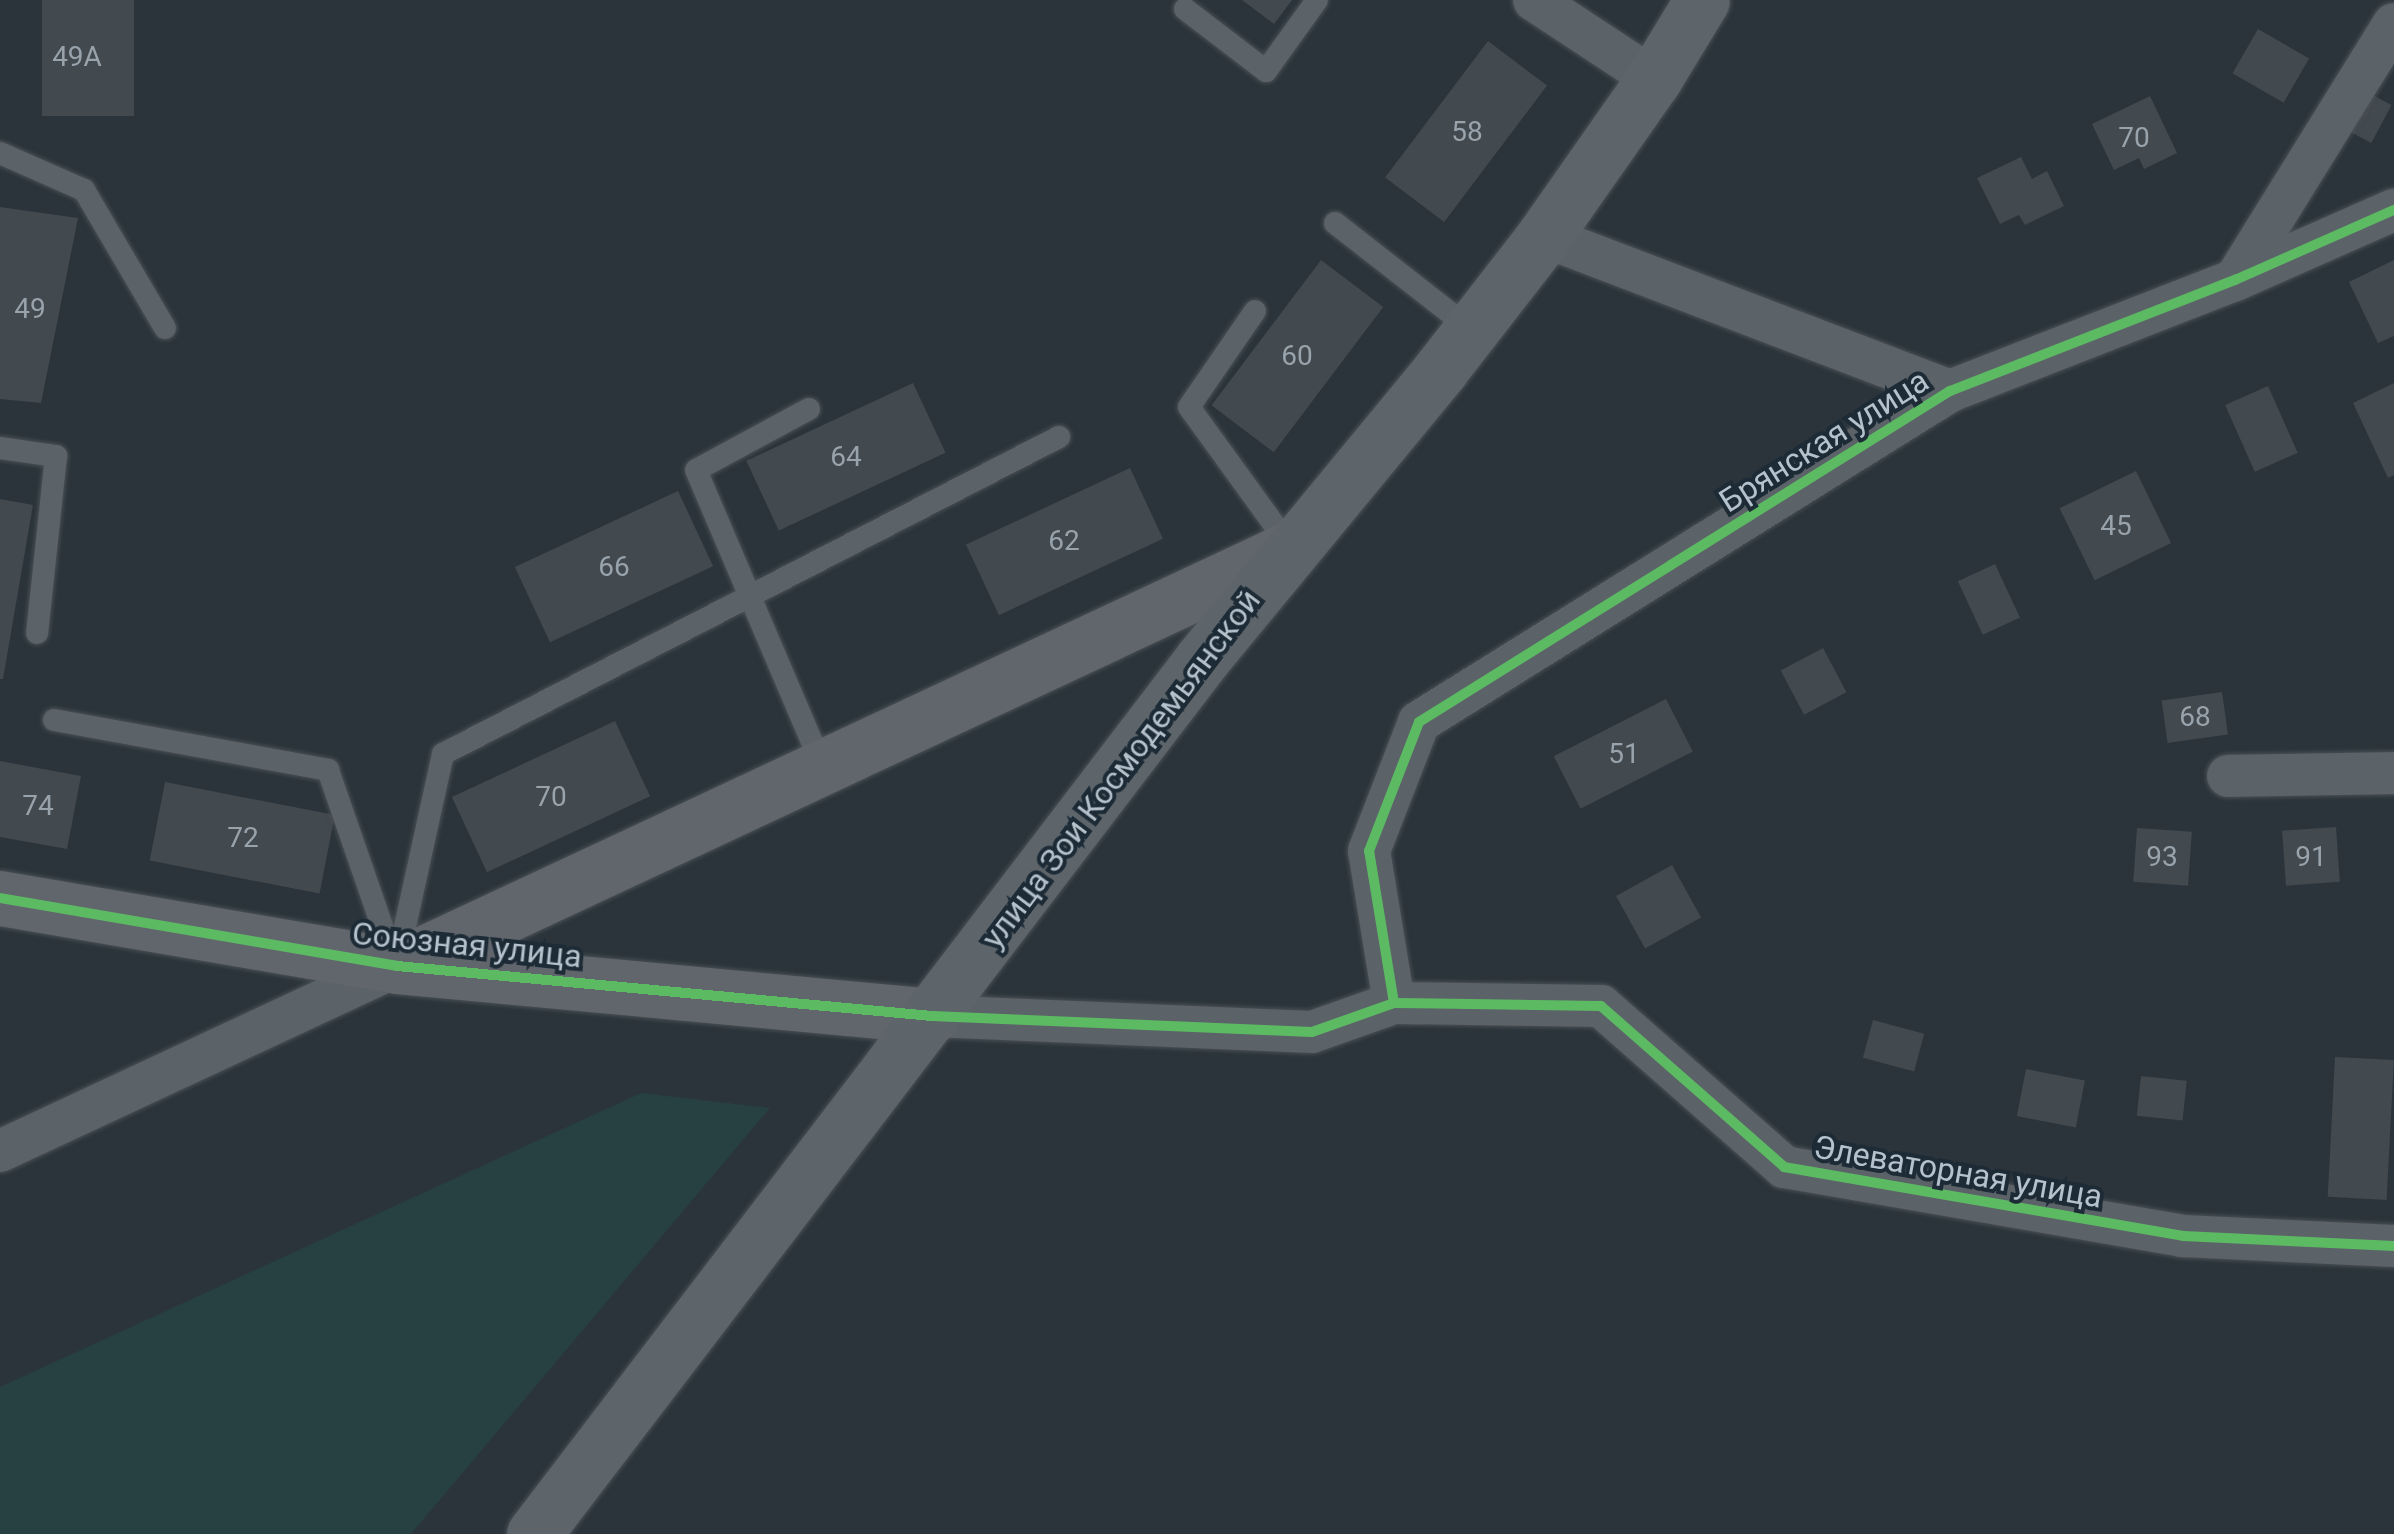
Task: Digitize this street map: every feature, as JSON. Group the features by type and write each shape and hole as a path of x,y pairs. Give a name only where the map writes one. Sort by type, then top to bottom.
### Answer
{"main road":[{"name":"улица Зои Космодемьянской","path":"534,1534 1203,658 1472,330 1544,236 1654,79 1702,0"}],"street":[{"path":"1534,0 1654,79"},
{"path":"2235,280 2394,24"},
{"name":"Брянская улица","path":"1394,1003 1370,851 1419,722 1950,392 2235,280 2394,210"},
{"path":"1544,236 1950,392"},
{"path":"0,1151 1292,548"},
{"path":"2228,776 2394,773"},
{"name":"Союзная улица","path":"0,898 396,966 932,1016"},
{"path":"932,1016 1312,1032 1394,1003"},
{"name":"Элеваторная улица","path":"1394,1003 1601,1006 1784,1167 2182,1236 2394,1246"}],"lane":[{"path":"1185,9 1266,71 1316,0"},
{"path":"0,152 84,190 165,328"},
{"path":"1335,223 1472,330"},
{"path":"1256,310 1189,407 1292,548"},
{"path":"809,409 696,470 823,768"},
{"path":"396,966 442,754 1059,438"},
{"path":"0,448 56,456 37,633"},
{"path":"54,720 328,770 396,966"}],"green space":[{"path":"641,1093 770,1108 411,1534 0,1534 0,1387"}],"building":[{"path":"42,0 134,0 134,116 42,116"},
{"path":"1242,0 1292,0 1274,24"},
{"path":"2258,29 2309,58 2284,103 2232,73"},
{"path":"1488,41 1547,86 1444,222 1385,178"},
{"path":"2365,91 2391,105 2371,143 2345,129"},
{"path":"2150,96 2177,153 2144,169 2139,158 2114,170 2092,124"},
{"path":"2021,157 2032,179 2047,171 2064,206 2025,225 2019,215 2000,224 1977,178"},
{"path":"0,207 78,218 41,403 0,399"},
{"path":"1321,260 1383,307 1274,452 1211,405"},
{"path":"2394,260 2394,336 2378,343 2349,282"},
{"path":"913,383 946,453 779,531 746,461"},
{"path":"2394,383 2394,475 2388,478 2353,403"},
{"path":"2268,386 2298,453 2255,472 2225,405"},
{"path":"1130,468 1163,539 999,615 966,544"},
{"path":"2136,471 2171,543 2095,580 2060,508"},
{"path":"678,491 713,566 550,642 515,567"},
{"path":"0,499 33,505 3,679 0,679"},
{"path":"1995,564 2020,617 1983,635 1958,581"},
{"path":"1823,648 1846,692 1804,715 1781,671"},
{"path":"2222,692 2228,735 2168,743 2162,700"},
{"path":"1666,699 1693,752 1581,809 1554,756"},
{"path":"615,721 650,796 487,872 452,797"},
{"path":"0,761 81,776 67,849 0,837"},
{"path":"165,782 335,815 320,894 150,861"},
{"path":"2336,827 2340,882 2286,886 2282,831"},
{"path":"2137,828 2192,832 2188,886 2133,882"},
{"path":"1672,865 1701,917 1645,949 1616,896"},
{"path":"1873,1020 1924,1034 1914,1071 1863,1058"},
{"path":"2335,1057 2394,1060 2387,1200 2328,1197"},
{"path":"2026,1069 2085,1080 2076,1128 2017,1116"},
{"path":"2141,1076 2187,1081 2183,1121 2137,1116"}],"cycle path":[{"path":"1394,1003 1369,851 1419,722 1950,391 2235,280 2394,210"},
{"path":"0,898 397,966 932,1016 1312,1032 1394,1003 1601,1006 1784,1167 2183,1236 2394,1246"}]}
